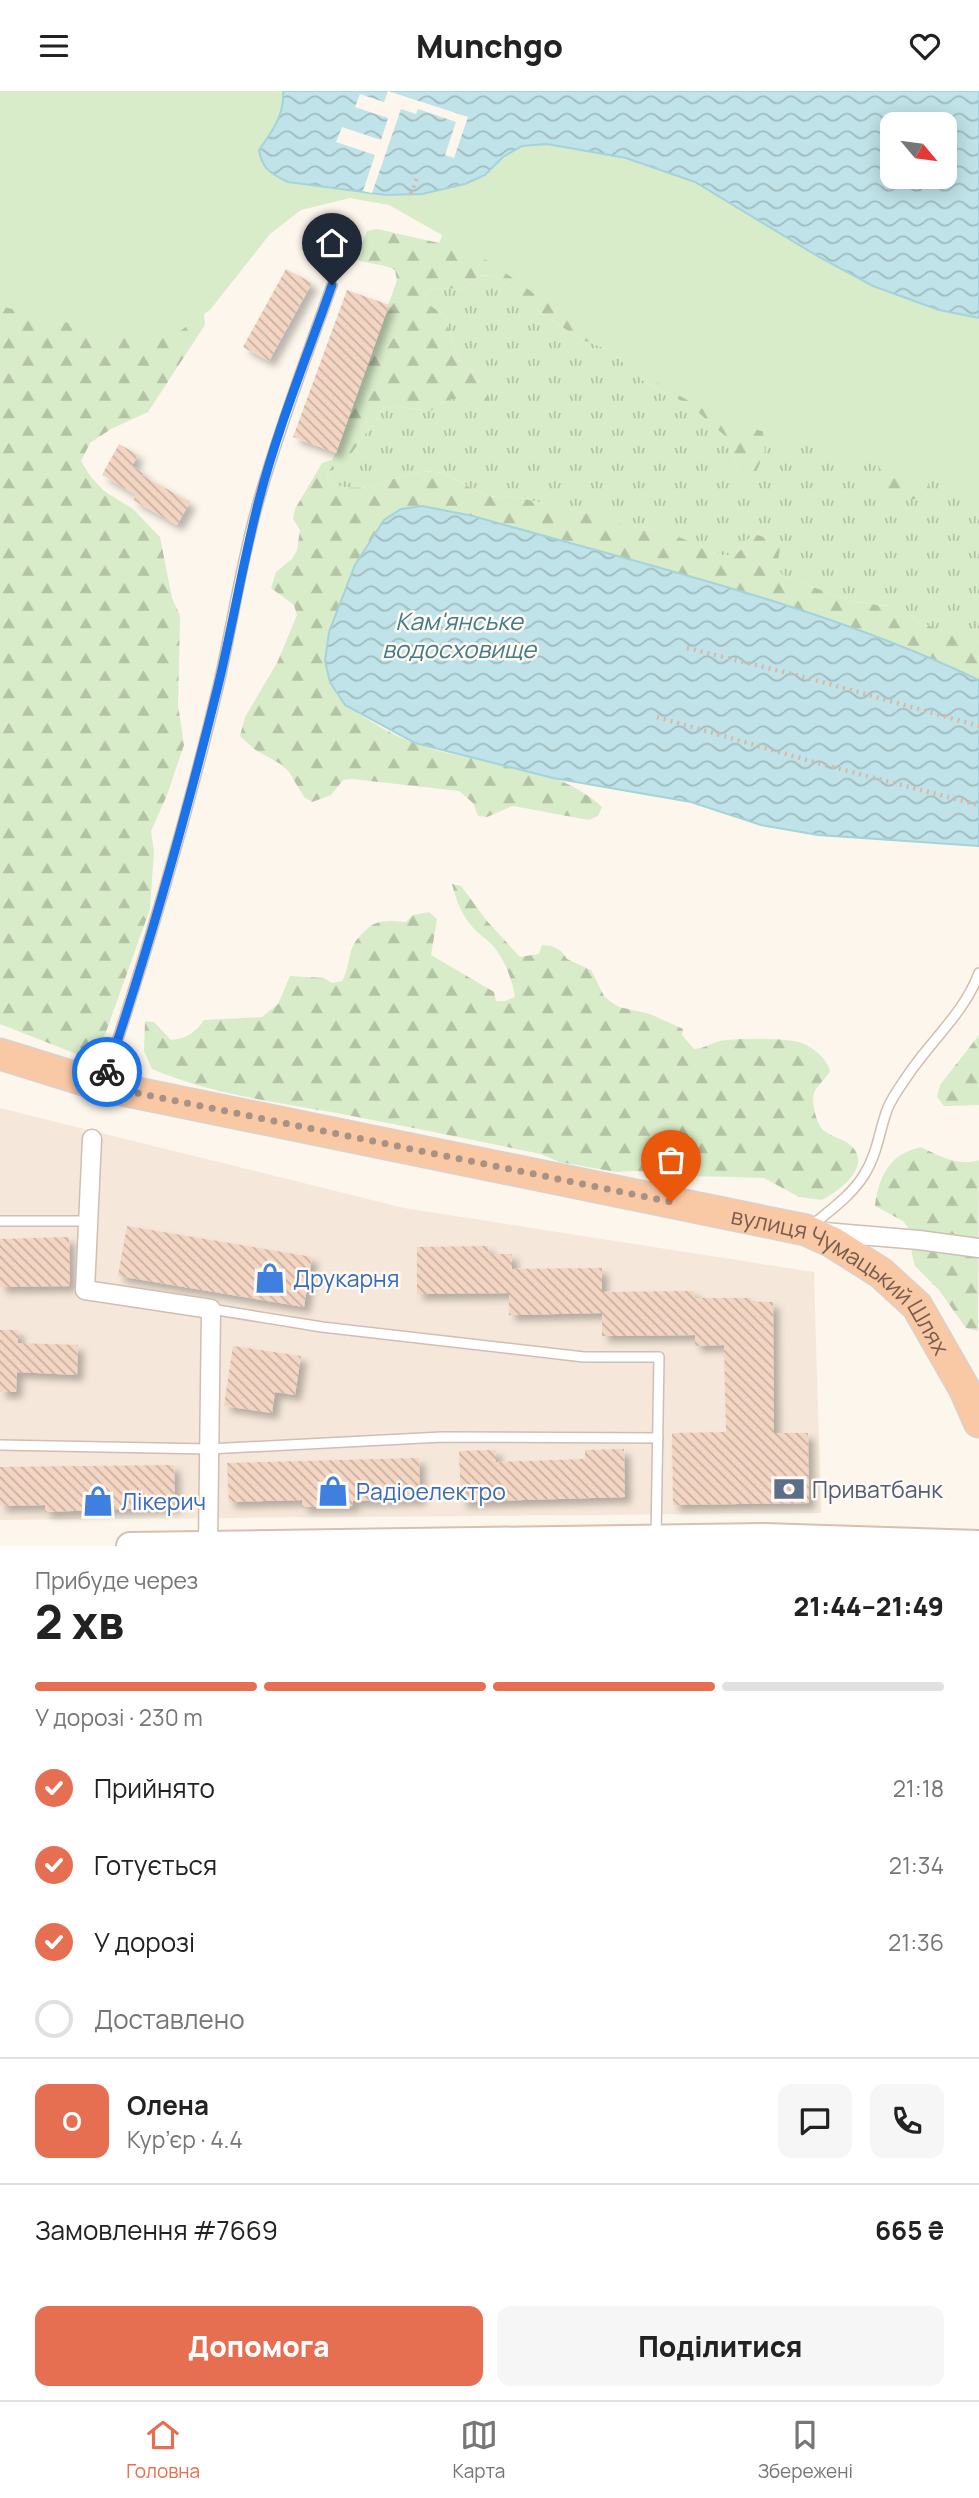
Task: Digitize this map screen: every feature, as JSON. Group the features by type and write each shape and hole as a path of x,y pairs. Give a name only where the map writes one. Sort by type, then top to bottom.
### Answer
{"highway":[{"name":"вулиця Чумацький Шлях","path":"0,1054 103,1086 806,1230 832,1242 881,1273 916,1306 964,1388 979,1422"}],"main road":[{"path":"130,1546 566,1543 656,1539 979,1543"}],"street":[{"path":"92,1139 85,1290 211,1309 208,1546"},
{"path":"806,1230 979,1248"}],"lane":[{"path":"103,1086 139,978 171,868 219,684 259,499 332,285"},
{"path":"806,1230 855,1189 866,1173 888,1107 908,1075 950,1023 979,973"},
{"path":"0,1221 88,1221"},
{"path":"211,1309 322,1328 584,1357 659,1357 656,1539"},
{"path":"0,1445 209,1449 442,1437 658,1438"}],"path":[{"path":"411,194 418,175"},
{"path":"687,648 808,678 979,726"},
{"path":"657,717 821,764 979,805"}],"shaded area":[{"path":"0,1108 404,1208 814,1272 821,1513 0,1520"}],"green space":[{"path":"0,91 979,91 979,493 723,420 664,387 493,264 389,205 350,198 301,210 270,234 210,310 173,336 129,338 0,306"},
{"path":"465,184 924,461 925,478 929,487 925,496 907,499 896,495 880,484 878,464 762,423 765,451 754,477 746,481 740,474 724,435 690,405 647,384 608,349 582,340 541,313 527,299 492,275 478,276 465,289 431,288 425,295 428,304 444,315 459,360 474,373 487,392 493,410 485,414 459,399 447,401 431,411 393,406 384,408 351,454 336,453 397,280 395,270 356,259 367,231 377,229 439,243"},
{"path":"0,205 203,302 205,325 148,412 111,429 90,443 81,461 104,491 133,509 160,537 172,598 180,616 178,705 184,745 151,831 154,851 150,909 102,1043 84,1057 0,1024"},
{"path":"492,275 527,299 541,313 582,340 608,349 647,384 690,405 710,420 724,435 740,474 762,423 815,436 929,487 925,478 924,461 979,449 979,642 917,622 904,608 851,601 783,576 767,538 757,535 748,539 735,555 721,555 659,529 630,526 511,496 489,496 455,478 436,472 410,474 363,488 330,484 327,475 334,469 332,460 336,453 351,454 384,408 393,406 431,411 447,401 459,399 485,414 474,373 459,360 444,315 428,304 425,295 431,288 465,289 478,276"},
{"path":"332,460 334,469 327,475 330,484 334,485 368,487 410,474 436,472 446,474 489,496 511,496 591,514 630,526 660,529 721,555 735,555 748,539 757,535 767,538 780,548 777,567 783,576 851,601 885,606 895,604 904,608 917,622 979,642 979,680 919,653 794,608 473,516 345,705 416,744 561,781 602,807 598,816 589,820 513,806 487,817 478,816 473,803 459,791 352,779 343,780 331,795 312,802 304,797 282,765 254,749 240,736 245,717 277,663 297,615 294,605 271,588 276,572 292,559 297,550 300,530 293,519 295,509 322,463"},
{"path":"452,884 461,886 487,921 520,957 539,954 542,945 552,946 561,951 567,959 591,970 604,996 611,1002 619,1007 650,1014 683,1029 682,1035 694,1049 720,1041 776,1039 797,1042 812,1049 823,1059 830,1071 814,1093 816,1117 823,1130 848,1143 855,1151 858,1159 853,1175 822,1200 799,1197 764,1178 616,1172 559,1162 541,1154 464,1138 243,1096 197,1085 152,1069 144,1051 145,1021 154,1022 171,1040 190,1034 204,1020 262,1017 278,1004 290,976 324,978 332,983 342,981 353,946 366,930 381,922 406,922 413,915 429,912 437,919 431,955 494,992 496,1001 515,997 504,962 494,947 467,920"},
{"path":"979,1035 979,1105 944,1106 937,1097 940,1085"},
{"path":"921,1147 957,1161 979,1160 978,1331 966,1328 939,1290 915,1266 910,1230 903,1221 875,1206 883,1176 888,1168 901,1155"}],"water":[{"path":"283,91 979,91 979,318 939,310 873,286 819,257 695,182 626,158 547,144 522,146 503,157 485,175 465,184 422,194 386,195 288,182 268,170 262,162 259,150 277,122"},
{"name":"Кам'янське водосховище","path":"422,506 473,516 730,588 857,629 979,680 979,846 818,835 761,825 691,802 553,778 415,743 345,705 330,682 325,661 329,632 355,565 384,520 401,509"}],"pier":[{"path":"388,91 468,117 454,158 445,155 456,122 418,109 416,114 401,109 372,193 363,191 375,155 336,142 342,127 381,140 388,118 355,107 360,94 384,102"}],"building":[{"path":"286,269 312,283 269,361 243,347"},
{"path":"347,290 389,305 336,453 293,437"},
{"path":"119,444 138,455 132,466 144,473 142,475 190,502 177,525 133,500 136,495 102,475"},
{"path":"127,1226 312,1257 304,1307 118,1276"},
{"path":"69,1237 70,1286 0,1287 0,1239"},
{"path":"488,1246 489,1254 512,1254 512,1269 602,1268 602,1292 694,1291 695,1298 751,1298 751,1302 773,1302 774,1433 808,1433 809,1503 673,1505 672,1433 726,1432 724,1345 695,1346 695,1335 602,1336 602,1313 509,1315 509,1293 417,1294 417,1247"},
{"path":"0,1330 18,1330 18,1343 78,1345 77,1375 17,1372 16,1392 0,1392"},
{"path":"233,1346 301,1356 295,1395 275,1392 272,1413 224,1406"},
{"path":"624,1449 625,1497 461,1502 459,1451 496,1450 496,1462 585,1459 585,1450"},
{"path":"419,1458 420,1499 353,1501 353,1506 302,1507 302,1500 229,1502 227,1463"},
{"path":"174,1465 175,1507 45,1512 45,1505 0,1506 0,1467"}],"way so far":[{"path":"107,1072 103,1086 671,1202"}],"place":[{"name":"Друкарня","path":"270,1278"},
{"name":"Приватбанк","path":"789,1489"},
{"name":"Радіоелектро","path":"333,1491"},
{"name":"Лікерич","path":"98,1501"}],"route":[{"path":"107,1072 139,978 171,868 219,684 259,499 332,285"}]}
